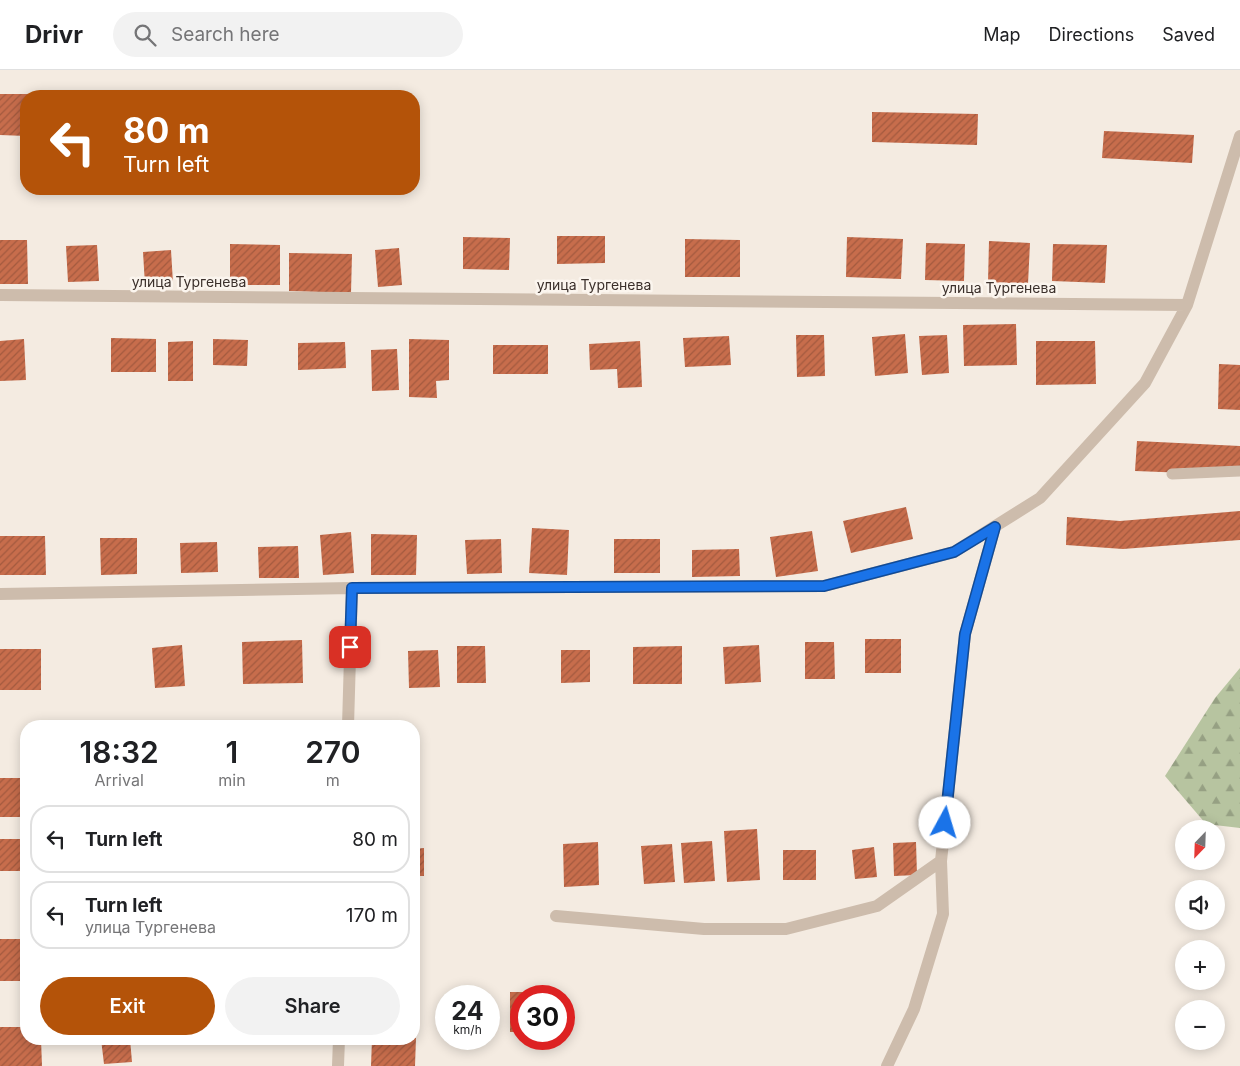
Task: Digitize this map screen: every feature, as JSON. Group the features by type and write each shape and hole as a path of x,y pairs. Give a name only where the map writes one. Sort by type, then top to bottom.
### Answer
{"street":[{"path":"0,594 352,588 824,586 954,552 1040,498 1145,382 1187,304 1240,136"},
{"name":"улица Тургенева","path":"0,295 1187,304"},
{"path":"887,1066 914,1009 943,914 941,861 965,634 995,527"},
{"path":"348,720 352,588"},
{"path":"556,916 704,929 786,929 877,906 941,861"},
{"path":"338,1066 339,1045"}],"lane":[{"path":"1172,474 1240,471"}],"green space":[{"path":"1240,668 1240,828 1225,826 1225,820 1203,820 1165,776 1215,698"}],"building":[{"path":"0,94 20,94 20,136 0,135"},
{"path":"872,112 978,114 977,145 872,142"},
{"path":"1104,131 1194,135 1192,163 1102,158"},
{"path":"557,236 605,236 605,263 557,264"},
{"path":"463,237 510,238 509,270 463,269"},
{"path":"847,237 903,239 901,279 846,277"},
{"path":"685,239 740,240 740,277 685,277"},
{"path":"0,240 27,240 28,284 0,284"},
{"path":"989,241 1030,243 1028,284 988,282"},
{"path":"926,243 965,244 964,281 925,280"},
{"path":"230,244 280,245 280,285 230,285"},
{"path":"1053,244 1107,245 1105,283 1052,281"},
{"path":"97,245 99,281 68,282 66,246"},
{"path":"399,248 402,285 378,287 375,250"},
{"path":"171,250 173,283 145,285 143,252"},
{"path":"289,253 352,254 351,293 289,291"},
{"path":"1016,324 1017,365 964,366 963,325"},
{"path":"905,334 908,373 875,376 872,337"},
{"path":"796,335 824,335 825,376 797,377"},
{"path":"947,335 949,373 922,375 919,336"},
{"path":"729,336 731,365 685,367 683,338"},
{"path":"111,338 156,339 156,372 111,372"},
{"path":"24,339 26,380 0,381 0,341"},
{"path":"213,339 248,340 247,366 213,365"},
{"path":"409,339 449,340 449,380 436,381 437,398 409,397"},
{"path":"193,341 193,381 168,381 168,342"},
{"path":"640,341 642,387 618,388 617,369 590,370 589,344"},
{"path":"1036,341 1095,341 1096,384 1036,385"},
{"path":"345,342 346,368 298,370 298,343"},
{"path":"493,345 548,345 548,374 493,374"},
{"path":"397,349 399,390 372,391 371,350"},
{"path":"1219,364 1240,365 1240,410 1218,409"},
{"path":"1137,441 1240,446 1240,475 1135,471"},
{"path":"906,507 913,539 851,553 843,521"},
{"path":"1240,511 1240,540 1123,549 1066,545 1067,517 1120,521"},
{"path":"532,528 569,530 567,575 529,573"},
{"path":"812,531 818,571 776,577 770,537"},
{"path":"351,532 354,573 323,575 320,535"},
{"path":"371,534 417,535 416,575 371,575"},
{"path":"0,536 45,536 46,575 0,575"},
{"path":"100,538 137,538 137,574 101,575"},
{"path":"501,539 502,573 467,574 465,540"},
{"path":"614,539 660,539 660,573 614,573"},
{"path":"217,542 218,572 181,573 180,543"},
{"path":"298,546 299,578 259,578 258,547"},
{"path":"739,549 740,576 692,577 692,550"},
{"path":"865,639 901,639 901,673 865,673"},
{"path":"302,640 303,683 243,684 242,642"},
{"path":"805,642 834,642 835,679 805,679"},
{"path":"182,645 185,686 155,688 152,648"},
{"path":"759,645 761,682 725,684 723,647"},
{"path":"457,646 485,646 486,683 457,683"},
{"path":"682,646 682,684 633,684 633,647"},
{"path":"0,649 41,649 41,690 0,690"},
{"path":"438,650 440,687 409,688 408,651"},
{"path":"561,650 590,650 590,682 561,683"},
{"path":"0,778 20,778 20,817 0,817"},
{"path":"757,829 760,880 727,882 724,831"},
{"path":"0,839 20,839 20,871 0,871"},
{"path":"712,841 715,881 684,883 681,843"},
{"path":"598,842 599,885 564,887 563,844"},
{"path":"916,842 917,875 894,876 893,843"},
{"path":"672,844 675,882 644,884 641,846"},
{"path":"874,847 877,877 855,879 852,850"},
{"path":"420,848 424,848 424,876 420,876"},
{"path":"783,850 816,850 816,880 783,880"},
{"path":"0,939 20,939 20,981 0,981"},
{"path":"0,1027 20,1027 20,1045 41,1045 42,1066 0,1066"},
{"path":"102,1045 131,1045 132,1062 104,1064"},
{"path":"372,1045 416,1045 415,1066 371,1066"}],"route":[{"path":"350,647 352,588 824,586 954,552 995,527 965,634 945,823"}]}
